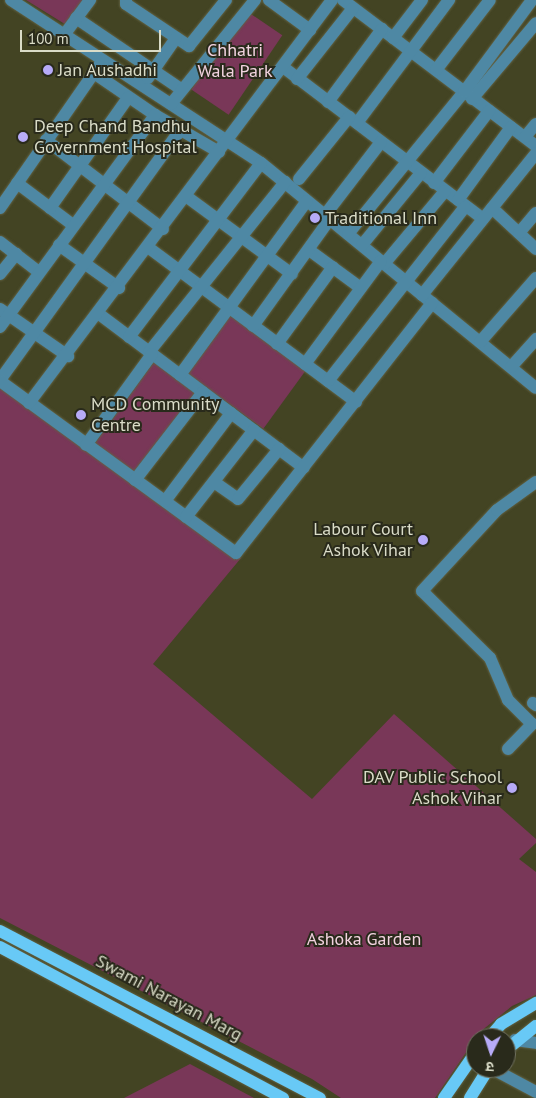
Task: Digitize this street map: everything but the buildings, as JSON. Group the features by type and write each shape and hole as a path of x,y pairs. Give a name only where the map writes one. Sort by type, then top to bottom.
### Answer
{"main road":[{"name":"Swami Narayan Marg","path":"0,931 320,1098"},
{"name":"Swami Narayan Marg","path":"0,947 283,1098"},
{"path":"498,1028 501,1024 536,1004"},
{"path":"516,1039 536,1026"},
{"path":"444,1098 466,1066"},
{"path":"470,1098 483,1078"}],"street":[{"path":"11,0 261,163 480,342 535,384"},
{"path":"64,34 90,0"},
{"path":"125,0 176,38 191,45 208,58"},
{"path":"191,45 226,0"},
{"path":"171,104 181,88 191,82 255,0"},
{"path":"269,0 310,30"},
{"path":"29,403 68,356 332,0"},
{"path":"393,38 422,0"},
{"path":"299,179 411,51 449,0"},
{"path":"436,70 490,0"},
{"path":"468,96 532,0"},
{"path":"298,79 348,4 536,146"},
{"path":"76,18 181,88"},
{"path":"348,234 407,162 536,23"},
{"path":"328,102 382,29"},
{"path":"142,86 176,38"},
{"path":"0,208 104,60"},
{"path":"283,67 483,219"},
{"path":"94,73 155,116 219,152"},
{"path":"50,208 128,98"},
{"path":"434,183 490,111"},
{"path":"0,327 4,313 39,272 72,225 155,116"},
{"path":"525,137 536,124"},
{"path":"328,381 406,281 462,204 511,127"},
{"path":"181,129 130,204 84,262 0,381 236,553 356,402 483,219 536,152"},
{"path":"46,140 163,229"},
{"path":"253,326 309,250 327,217 381,142"},
{"path":"129,337 261,163"},
{"path":"362,246 421,172"},
{"path":"86,445 151,353 285,182"},
{"path":"17,183 72,225"},
{"path":"305,364 382,262 445,191"},
{"path":"187,197 244,236 292,274"},
{"path":"180,374 266,253 307,201"},
{"path":"492,208 536,249"},
{"path":"519,233 536,213"},
{"path":"0,242 39,272"},
{"path":"59,245 119,288"},
{"path":"149,248 356,402"},
{"path":"309,250 361,288"},
{"path":"0,274 16,254"},
{"path":"277,344 333,267"},
{"path":"480,342 536,278"},
{"path":"4,313 68,356"},
{"path":"99,314 304,468"},
{"path":"511,367 536,339"},
{"path":"135,480 203,392"},
{"path":"166,502 231,414"},
{"path":"186,517 254,430"},
{"path":"214,482 238,499 279,449"},
{"path":"508,749 532,724 508,700 490,658 422,591 498,510 536,482"},
{"path":"516,1040 536,1043"},
{"path":"509,1078 536,1092"}],"green space":[{"path":"26,0 88,0 68,26"},
{"name":"Chhatri Wala Park","path":"245,10 282,35 229,115 191,90"},
{"path":"231,315 306,370 263,429 188,374"},
{"path":"154,362 196,393 136,475 94,445"},
{"name":"Ashoka Garden","path":"0,388 241,558 153,664 312,799 394,714 536,839 536,843 519,859 536,872 536,995 512,1006 485,1028 466,1028 466,1053 435,1098 341,1098 312,1079 0,918"},
{"path":"190,1064 254,1098 124,1098"}],"place":[{"name":"Jan Aushadhi","path":"48,70"},
{"name":"Deep Chand Bandhu Government Hospital","path":"23,137"},
{"name":"Traditional Inn","path":"315,218"},
{"name":"MCD Community Centre","path":"81,415"},
{"name":"Labour Court Ashok Vihar","path":"423,540"},
{"name":"DAV Public School Ashok Vihar","path":"512,788"}]}
